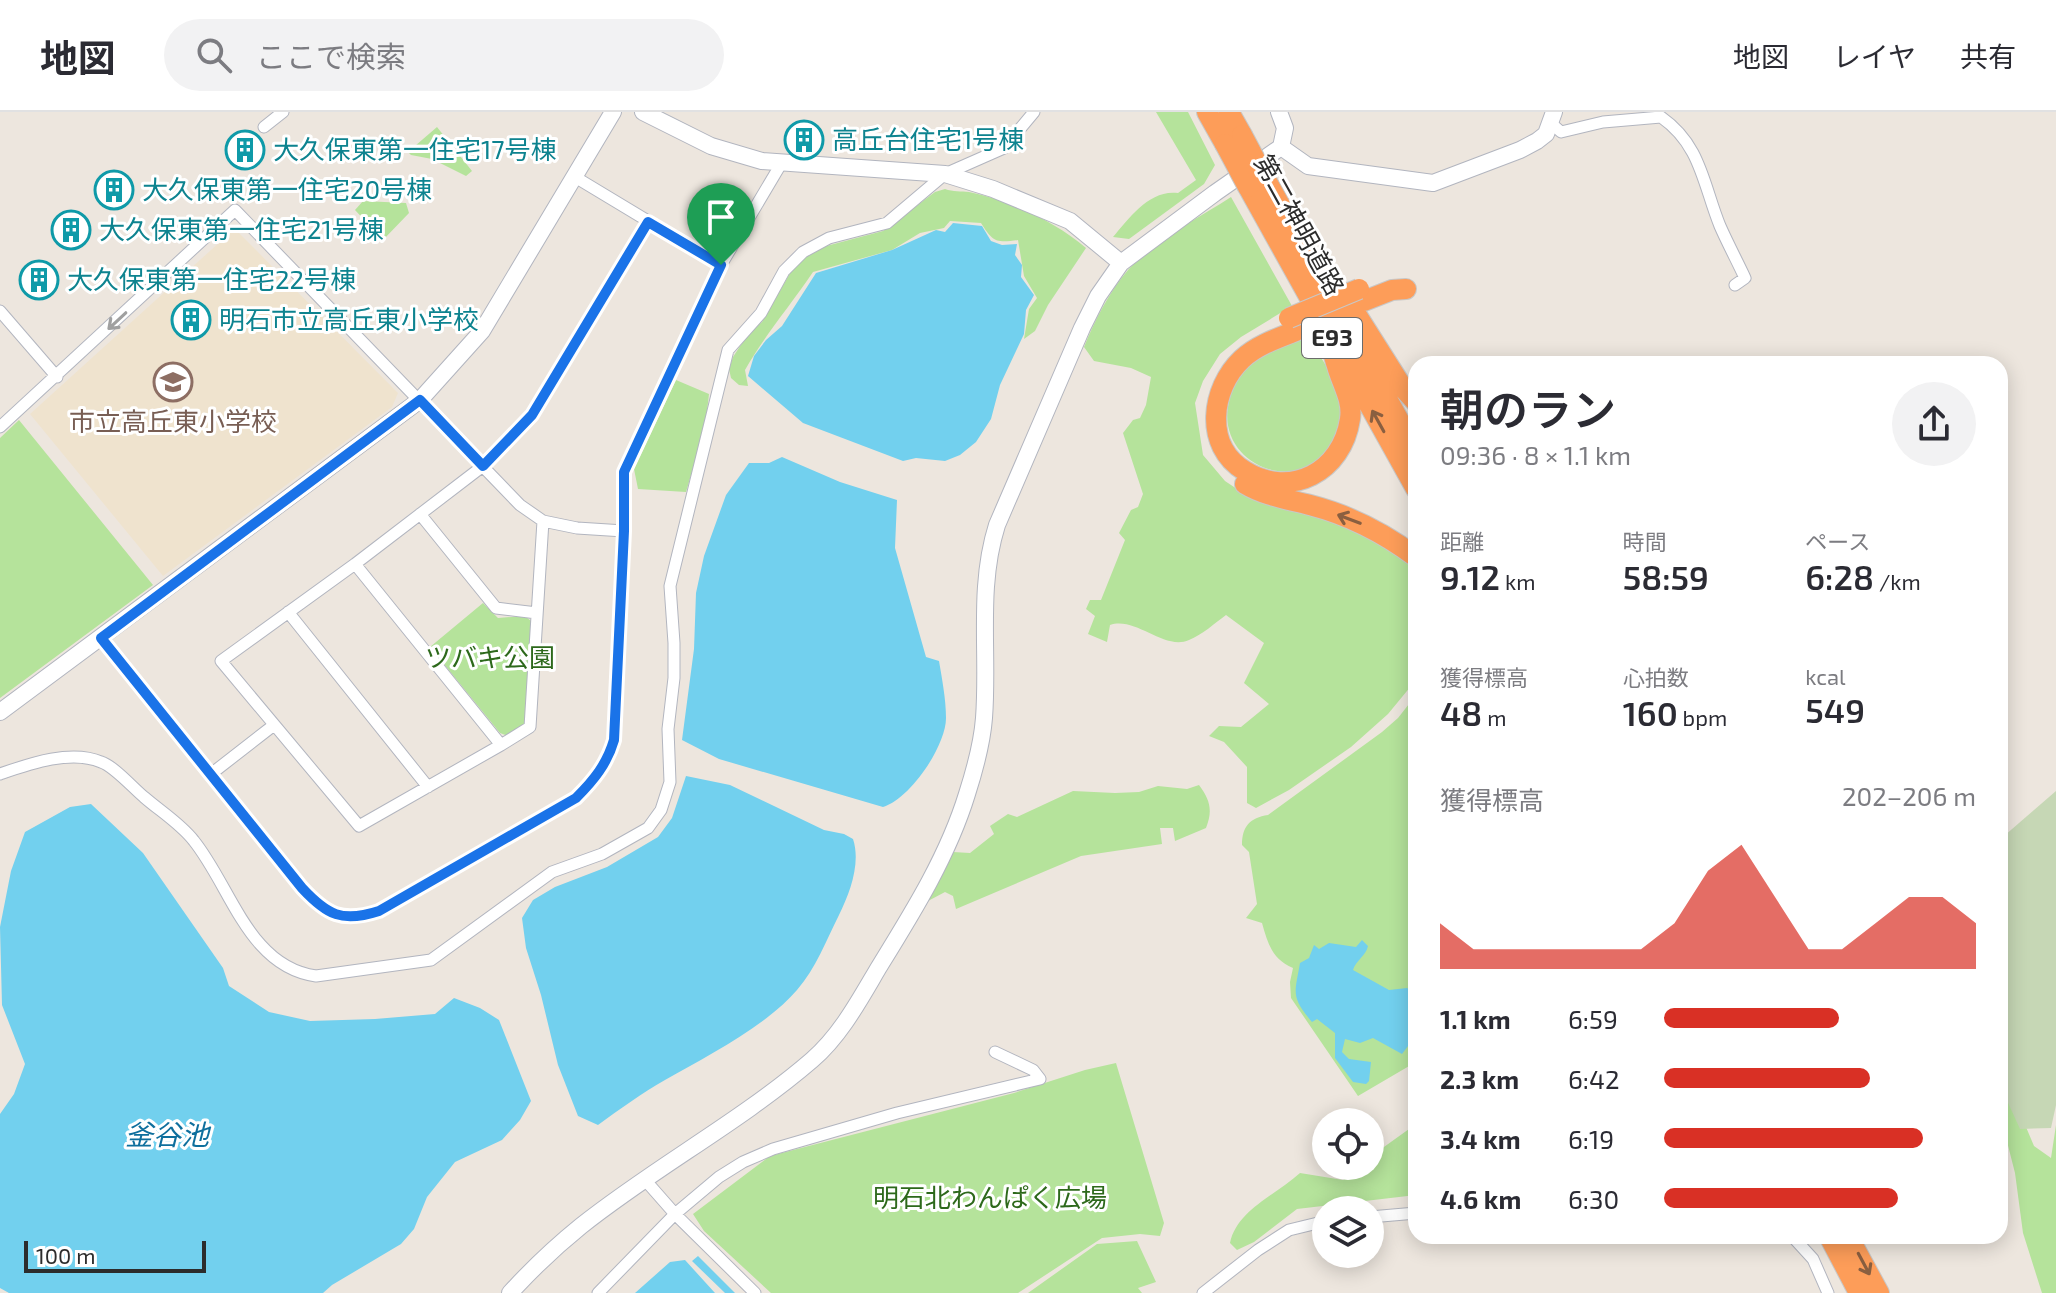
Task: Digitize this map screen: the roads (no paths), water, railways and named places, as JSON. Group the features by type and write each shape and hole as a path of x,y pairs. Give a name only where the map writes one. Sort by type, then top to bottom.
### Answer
{"highway":[{"name":"第二神明道路","path":"1207,112 1233,140 1328,331 1408,475"},
{"name":"第二神明道路","path":"1229,112 1233,140"},
{"name":"第二神明道路","path":"1256,183 1298,235 1408,436"},
{"path":"1298,235 1334,281 1408,393"},
{"path":"1399,283 1392,290 1362,295 1293,324 1264,331 1232,351 1218,369 1206,402 1205,420 1217,459 1237,480 1253,489 1356,521 1408,551"},
{"path":"1293,324 1242,359 1224,383 1215,412 1221,443 1231,457 1242,470 1269,481 1290,483 1314,475 1330,464 1344,442 1350,417 1347,392 1328,331"},
{"path":"1833,1244 1859,1293"},
{"path":"1852,1244 1879,1293"}],"street":[{"path":"264,127 283,112"},
{"path":"0,712 420,400 482,331 613,112"},
{"path":"643,112 711,146 781,164 945,174 993,189 1070,221 1121,263"},
{"path":"0,774 41,759 72,758 102,762 193,838 245,927 279,963 298,974 316,976 431,960 552,872 630,840 648,828 661,810 670,782 668,729 674,666 670,586 728,350 761,313 784,271 803,252 829,238 887,223 945,174 1004,148 1034,112"},
{"path":"510,1293 537,1264 582,1226 779,1086 814,1058 838,1032 904,926 951,841 981,746 989,549 1082,328 1098,296 1121,263 1281,147 1285,128 1279,112"},
{"path":"1553,118 1561,132 1603,122 1661,117 1677,129 1705,177 1719,224 1745,278 1735,285"},
{"path":"1281,147 1308,166 1433,183 1520,150 1546,134 1553,118"},
{"path":"101,638 310,897 329,913 361,917 379,911 576,798 608,759 614,740 624,472 721,265 781,164"},
{"path":"575,177 721,265"},
{"path":"0,427 235,210 520,505 543,521 577,528 624,531"},
{"path":"543,521 530,727 359,826 221,661 483,466 532,415 648,222"},
{"path":"0,311 57,377"},
{"path":"420,514 496,608 537,613"},
{"path":"355,564 501,745"},
{"path":"288,612 428,787"},
{"path":"211,774 274,725"},
{"path":"598,1293 675,1214 719,1177 773,1149 897,1113 1040,1079 1033,1070 995,1052"},
{"path":"646,1181 755,1293"},
{"path":"1384,1216 1408,1214"},
{"path":"1203,1293 1289,1230 1312,1224"},
{"path":"1799,1244 1813,1259 1828,1293"}],"water":[{"path":"953,223 982,226 991,241 1002,245 1017,244 1015,255 1022,265 1021,277 1034,295 1026,310 1024,334 1000,385 991,419 976,442 960,455 945,461 916,458 903,461 803,423 748,376 754,356 782,326 816,273 892,250 936,230 945,232"},
{"path":"782,457 840,482 897,500 895,548 926,657 939,661 946,718 940,743 925,770 904,794 883,807 719,759 682,740 694,649 696,593 704,556 726,495 749,463 769,463"},
{"path":"686,776 730,785 824,830 853,839 856,858 853,878 815,963 804,982 784,1004 735,1040 648,1090 598,1125 578,1116 558,1065 526,948 522,918 533,900 555,887 607,867 658,837 672,818"},
{"name":"釜谷池","path":"91,804 143,853 223,968 229,986 269,1012 310,1021 375,1019 435,1014 454,998 480,1008 499,1020 531,1101 520,1120 502,1140 455,1162 427,1197 414,1229 401,1244 323,1293 9,1293 0,1288 0,1114 14,1094 25,1064 2,1005 0,927 11,871 25,832 70,807"},
{"path":"1362,940 1368,946 1353,970 1389,990 1408,989 1408,1046 1402,1054 1373,1038 1360,1043 1345,1039 1342,1052 1349,1059 1371,1062 1366,1084 1353,1082 1335,1058 1335,1033 1317,1019 1312,1022 1300,1006 1296,994 1300,963 1309,958 1314,945 1319,949 1329,943 1356,947"},
{"path":"698,1256 735,1293 725,1293 692,1261"},
{"path":"685,1260 715,1293 635,1293 670,1262"}],"place":[{"name":"高丘台住宅1号棟","path":"804,140"},
{"name":"大久保東第一住宅17号棟","path":"245,150"},
{"name":"大久保東第一住宅20号棟","path":"114,190"},
{"name":"大久保東第一住宅21号棟","path":"71,230"},
{"name":"大久保東第一住宅22号棟","path":"39,280"},
{"name":"明石市立高丘東小学校","path":"191,320"},
{"name":"市立高丘東小学校","path":"173,382"}],"park label":[{"name":"ツバキ公園","path":"490,658"},
{"name":"明石北わんぱく広場","path":"990,1198"}]}
